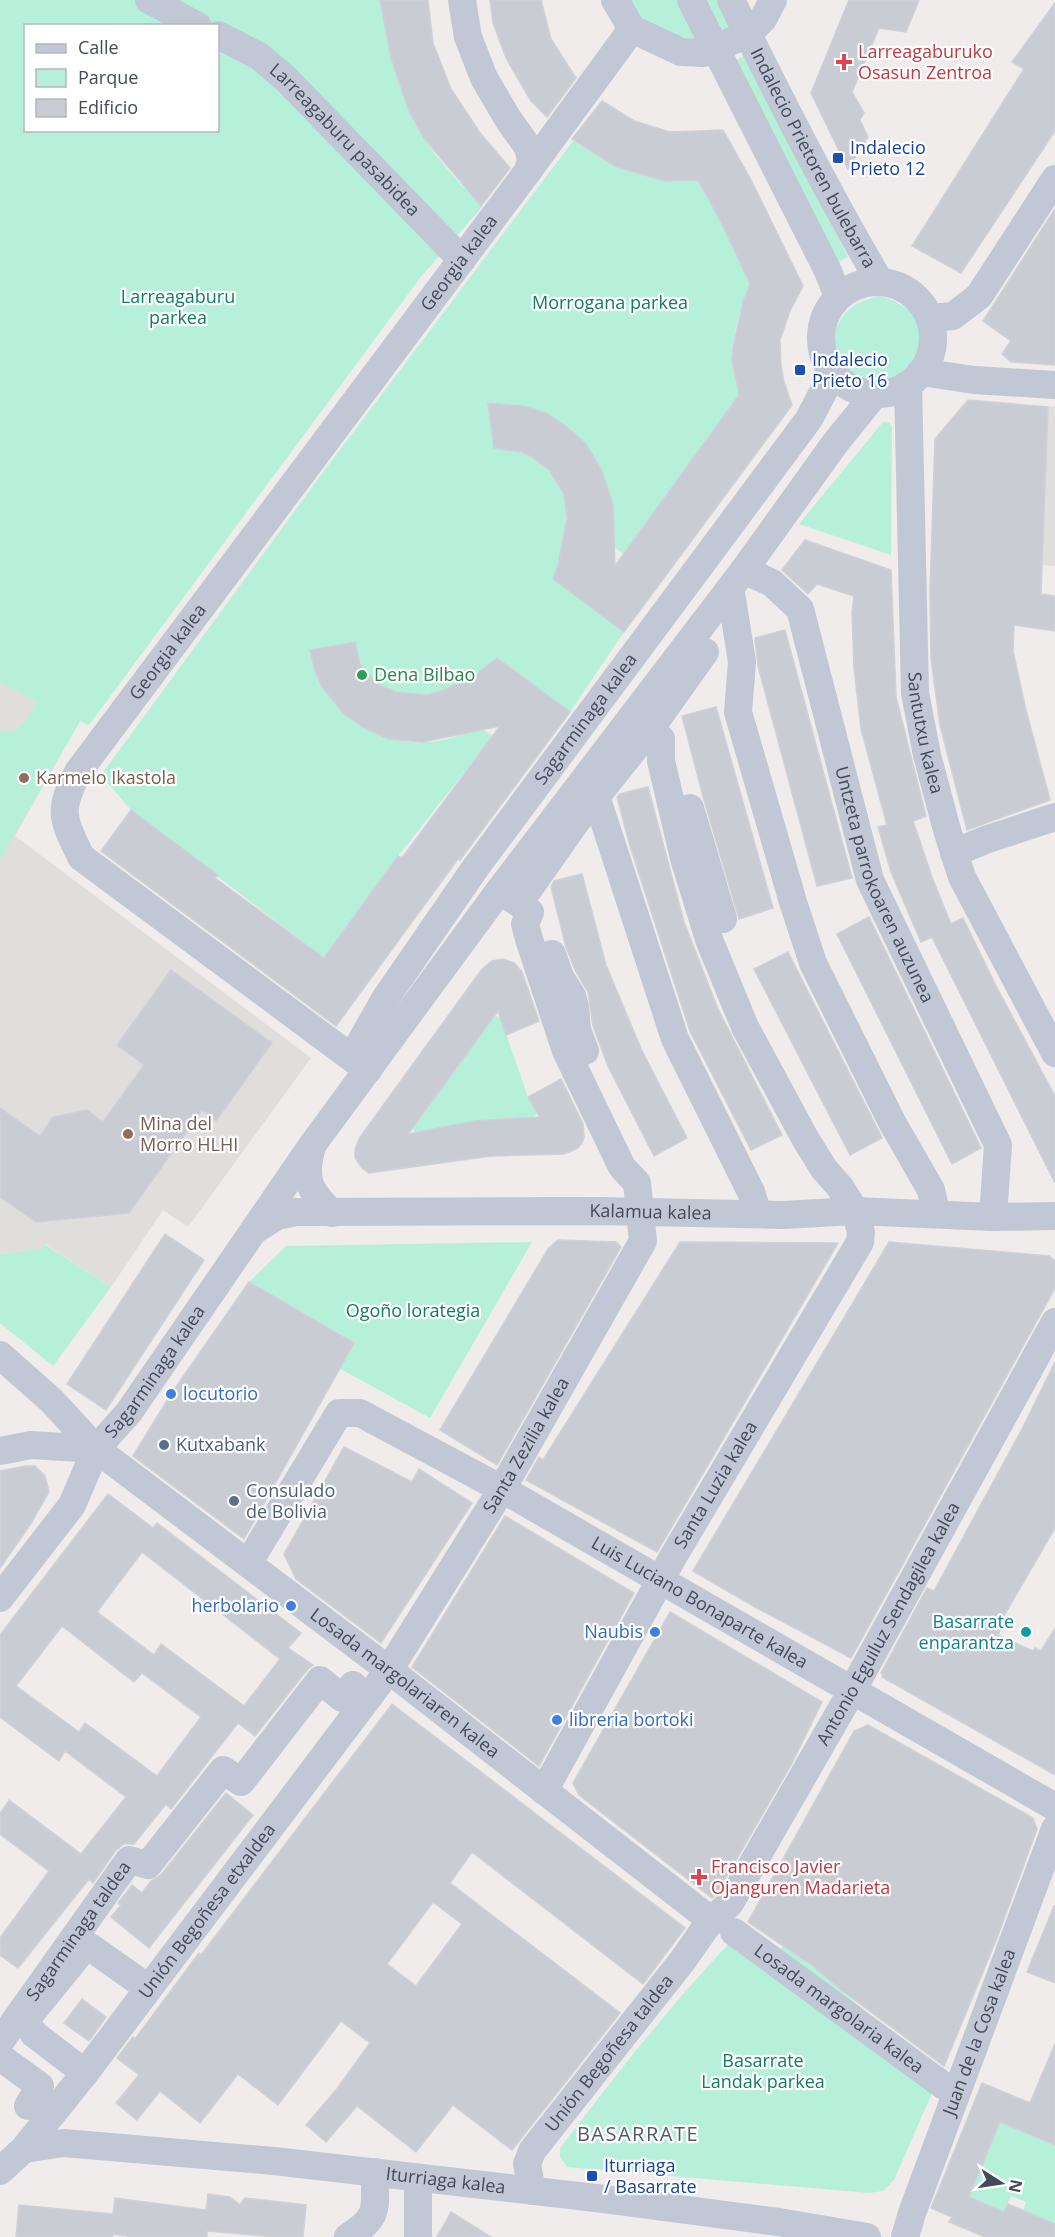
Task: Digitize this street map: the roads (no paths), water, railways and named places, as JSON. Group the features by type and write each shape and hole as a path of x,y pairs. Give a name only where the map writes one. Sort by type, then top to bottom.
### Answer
{"street":[{"path":"148,0 194,24"},
{"path":"462,0 468,37 484,78 530,151 528,171"},
{"path":"615,0 632,28"},
{"name":"Indalecio Prietoren bulebarra","path":"691,0 828,271 838,297"},
{"name":"Indalecio Prietoren bulebarra","path":"731,0 832,197 880,282"},
{"name":"Indalecio Prietoren bulebarra","path":"632,28 681,52 704,53 715,50 748,33 763,19 773,0"},
{"name":"Georgia kalea","path":"368,1070 81,857 64,821 67,794 78,772 139,689 462,260 632,28"},
{"name":"Larreagaburu pasabidea","path":"219,36 259,56 286,79 462,260"},
{"path":"523,137 542,137 558,131"},
{"path":"931,318 953,316 979,296 1055,179"},
{"path":"880,282 896,285 910,293 922,305 931,318 933,338 929,357 915,378 896,390 875,394 849,386 833,373 825,359 821,342 825,318 838,297 858,285 880,282"},
{"name":"Sagarminaga kalea","path":"368,1070 360,1045 385,999 476,867 809,419 833,373"},
{"path":"915,378 1055,385"},
{"name":"Santutxu kalea","path":"915,378 915,693 927,755 962,877 1055,1053"},
{"name":"Sagarminaga kalea","path":"0,1598 72,1505 96,1449 129,1412 312,1144 368,1070 516,902 740,592 836,442 875,394"},
{"name":"Untzeta parrokoaren auzunea","path":"740,592 772,583 800,609 870,880 998,1145 993,1217"},
{"path":"740,592 742,662 738,712 793,902 813,963 932,1202"},
{"path":"641,1212 637,1183 622,1167 566,1051 516,902 596,796 656,733 713,641 740,592"},
{"path":"656,733 684,858 710,942 745,1027 806,1140 855,1211"},
{"path":"596,796 659,996 675,1039 751,1192 758,1214"},
{"path":"954,853 1055,817"},
{"name":"Sagarminaga kalea","path":"312,1144 307,1166 311,1188 332,1213"},
{"name":"Kalamua kalea","path":"251,1233 277,1216 296,1212 641,1212 783,1215 855,1211 932,1202 993,1217 1055,1216"},
{"name":"Santa Luzia kalea","path":"544,1791 660,1581 860,1242 861,1232 855,1211"},
{"name":"Santa Zezilia kalea","path":"389,1670 502,1489 643,1241 641,1212"},
{"name":"Antonio Eguiluz Sendagilea kalea","path":"723,1927 730,1903 1051,1337"},
{"name":"Losada margolariaren kalea","path":"0,1355 52,1401 96,1449 249,1562 723,1927"},
{"name":"Luis Luciano Bonaparte kalea","path":"249,1562 339,1413 360,1413 502,1489 1055,1807"},
{"path":"0,1451 31,1445 96,1449"},
{"name":"Unión Begoñesa etxaldea","path":"0,2171 24,2149 85,2073 389,1670"},
{"name":"Sagarminaga taldea","path":"0,2042 129,1860 148,1865 223,1770 241,1782 320,1680 342,1698 353,1685"},
{"name":"Juan de la Cosa kalea","path":"905,2237 1055,1829"},
{"name":"Losada margolaria kalea","path":"723,1927 944,2086"},
{"name":"Unión Begoñesa taldea","path":"532,2191 527,2164 532,2151 723,1927"},
{"path":"85,2073 34,2034 29,2026 28,2017 81,1952 90,1947 148,1988"},
{"path":"0,2056 40,2086 28,2106"},
{"name":"Iturriaga kalea","path":"24,2149 64,2143 375,2172 532,2191 745,2228 867,2237"},
{"path":"348,2237 364,2227 374,2214 375,2172"},
{"path":"418,2178 418,2237"}],"place":[{"name":"Larreagaburuko Osasun Zentroa","path":"844,62"},
{"name":"Indalecio Prieto 12","path":"838,158"},
{"name":"Indalecio Prieto 16","path":"800,370"},
{"name":"Dena Bilbao","path":"362,675"},
{"name":"Karmelo Ikastola","path":"24,778"},
{"name":"Mina del Morro HLHI","path":"128,1134"},
{"name":"locutorio","path":"171,1394"},
{"name":"Kutxabank","path":"164,1445"},
{"name":"Consulado de Bolivia","path":"234,1501"},
{"name":"herbolario","path":"291,1606"},
{"name":"Naubis","path":"655,1632"},
{"name":"Basarrate enparantza","path":"1026,1632"},
{"name":"libreria bortoki","path":"557,1720"},
{"name":"Francisco Javier Ojanguren Madarieta","path":"699,1877"},
{"name":"Iturriaga / Basarrate","path":"592,2176"}],"district":[{"name":"BASARRATE","path":"638,2134"}],"park label":[{"name":"Morrogana parkea","path":"610,303"},
{"name":"Larreagaburu parkea","path":"178,307"},
{"name":"Ogoño lorategia","path":"413,1311"},
{"name":"Basarrate Landak parkea","path":"763,2071"}]}
